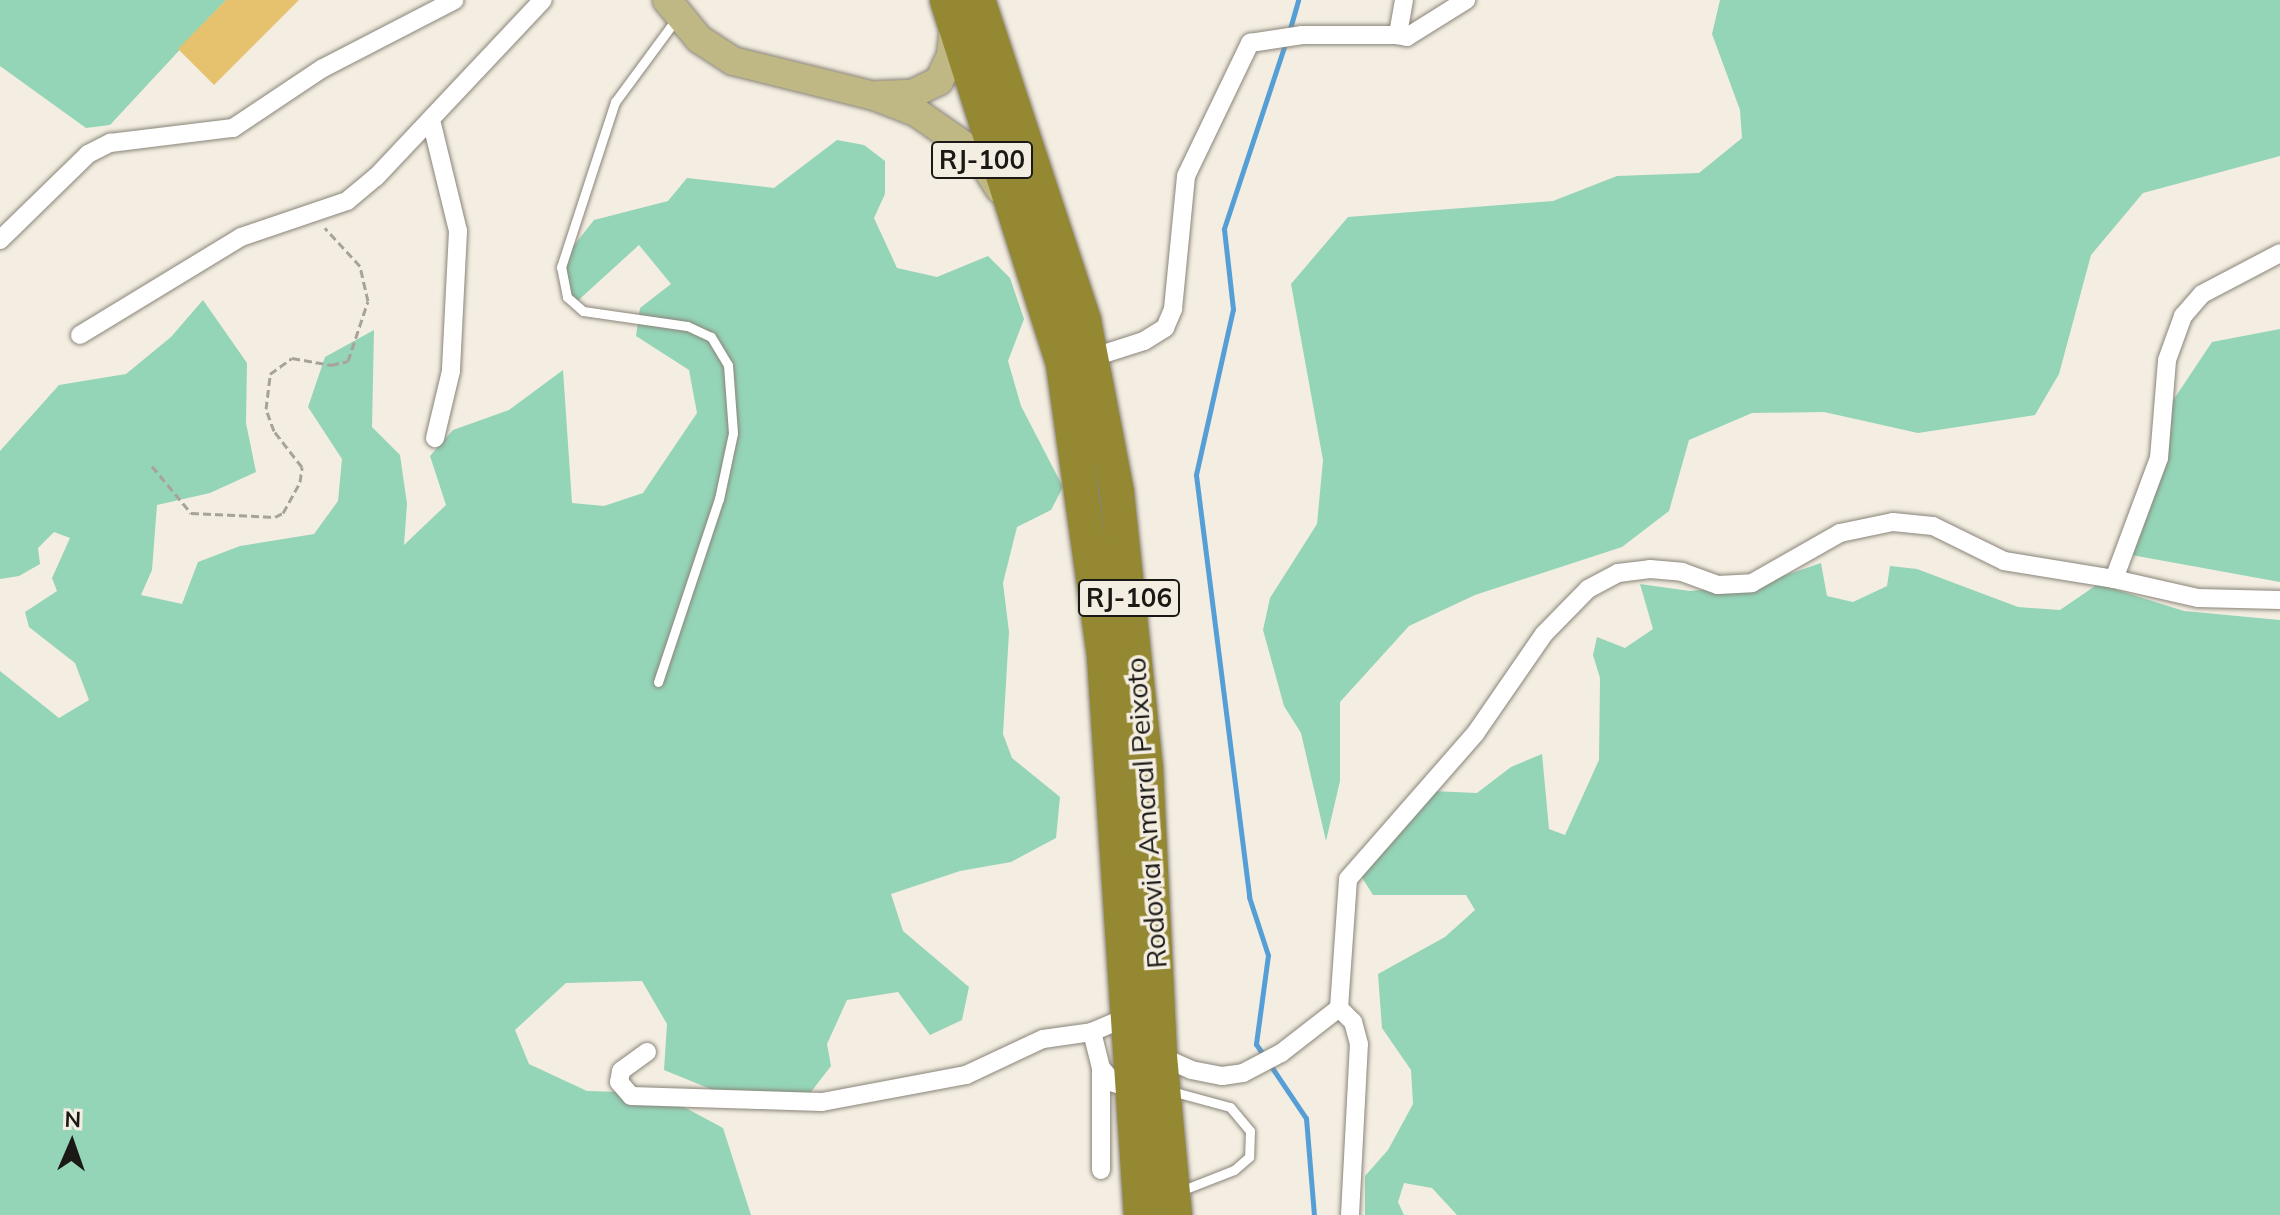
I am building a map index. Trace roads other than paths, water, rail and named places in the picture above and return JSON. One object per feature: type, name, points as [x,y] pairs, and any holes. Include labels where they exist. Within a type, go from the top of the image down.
[{"type":"highway","name":"Rodovia Amaral Peixoto","points":[[960,6],[1063,364],[1092,559],[1118,827],[1127,1017],[1152,1078],[1174,1204]]},
{"type":"highway","name":"Rodovia Amaral Peixoto","points":[[960,6],[1094,357],[1117,493],[1148,796],[1152,1078],[1141,1215]]},
{"type":"main road","name":"RJ-100","points":[[674,5],[699,39],[733,61],[874,96],[916,112],[979,156],[996,181],[1036,275]]},
{"type":"main road","name":"RJ-100","points":[[874,96],[912,94],[939,81],[951,55],[960,6]]},
{"type":"street","points":[[0,240],[88,154],[110,143],[233,128],[323,68],[455,0]]},
{"type":"street","points":[[80,335],[241,237],[347,201],[431,120],[543,0]]},
{"type":"street","points":[[1398,35],[1404,0]]},
{"type":"street","points":[[1094,357],[1144,341],[1165,328],[1173,309],[1186,176],[1246,47],[1302,35],[1420,34],[1466,0]]},
{"type":"street","points":[[431,120],[458,231],[451,371],[435,438]]},
{"type":"street","points":[[2114,579],[2159,458],[2167,360],[2183,316],[2202,294],[2280,253]]},
{"type":"street","points":[[1101,1068],[1114,1083],[1152,1078],[1222,1076],[1254,1069],[1281,1053],[1339,1008],[1348,879],[1355,866],[1475,734],[1544,634],[1588,589],[1618,573],[1650,569],[1682,572],[1718,585],[1752,583],[1840,533],[1893,522],[1933,526],[2004,561],[2114,579],[2198,598],[2280,600]]},
{"type":"street","points":[[1339,1008],[1353,1022],[1359,1044],[1350,1215]]},
{"type":"street","points":[[647,1052],[621,1071],[619,1082],[631,1096],[822,1102],[966,1075],[1043,1039],[1092,1032],[1127,1017]]},
{"type":"street","points":[[1092,1032],[1101,1068],[1101,1170]]},
{"type":"lane","points":[[658,682],[719,499],[733,433],[728,365],[711,337],[687,326],[583,311],[567,297],[561,267],[615,102],[674,5]]},
{"type":"lane","points":[[1152,1078],[1230,1107],[1250,1131],[1249,1157],[1234,1170],[1174,1204]]},
{"type":"waterway","points":[[1289,32],[1298,0]]},
{"type":"waterway","points":[[1286,41],[1224,229],[1233,309],[1196,475],[1249,897],[1268,955],[1256,1044],[1306,1118],[1314,1215]]}]
